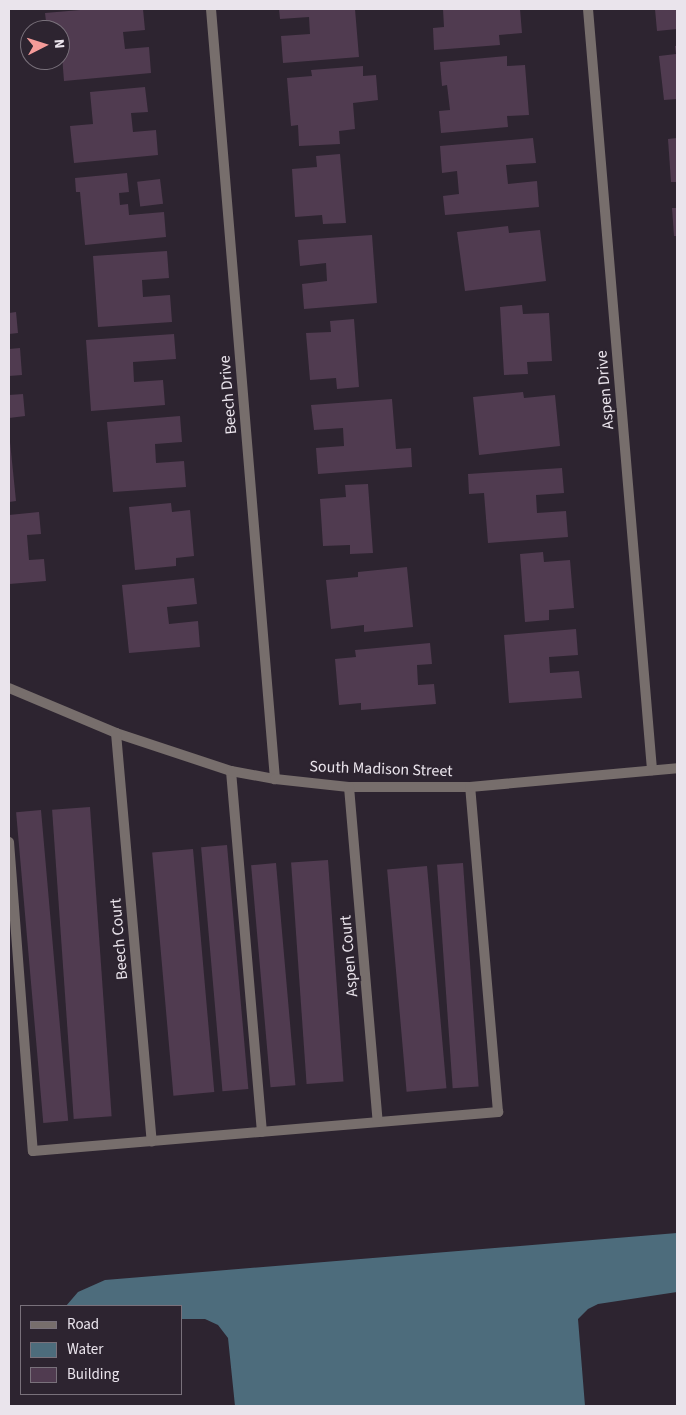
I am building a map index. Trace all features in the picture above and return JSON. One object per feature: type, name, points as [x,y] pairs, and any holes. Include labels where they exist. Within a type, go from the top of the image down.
[{"type":"street","name":"Beech Drive","points":[[211,9],[275,780]]},
{"type":"street","name":"Aspen Drive","points":[[588,9],[652,770]]},
{"type":"street","name":"South Madison Street","points":[[9,688],[116,733],[231,771],[275,780],[349,787],[470,787],[677,768]]},
{"type":"street","name":"Beech Court","points":[[116,733],[152,1141]]},
{"type":"street","points":[[231,771],[262,1132]]},
{"type":"street","name":"Aspen Court","points":[[349,787],[378,1122]]},
{"type":"street","points":[[9,842],[12,926],[33,1151],[498,1112],[470,787]]},
{"type":"water","points":[[677,1233],[677,1292],[598,1304],[588,1309],[578,1319],[585,1406],[235,1406],[228,1338],[218,1325],[205,1319],[182,1319],[182,1305],[67,1305],[78,1292],[105,1280]]},
{"type":"building","points":[[92,9],[143,9],[145,30],[123,32],[125,49],[149,47],[151,73],[64,81],[63,70],[70,70],[70,20],[46,20],[45,13]]},
{"type":"building","points":[[279,9],[355,9],[359,57],[283,63],[281,36],[310,34],[309,17],[280,19]]},
{"type":"building","points":[[443,9],[520,9],[522,33],[499,35],[500,45],[434,50],[433,28],[444,27]]},
{"type":"building","points":[[655,9],[677,9],[677,29],[657,31]]},
{"type":"building","points":[[675,46],[677,46],[677,99],[664,100],[659,56],[676,54]]},
{"type":"building","points":[[507,56],[507,66],[525,65],[529,115],[507,116],[508,127],[441,133],[439,111],[450,110],[447,85],[442,86],[440,62]]},
{"type":"building","points":[[363,66],[363,76],[376,75],[378,100],[353,103],[355,129],[339,131],[340,144],[299,146],[298,125],[291,126],[287,78],[312,76],[311,70]]},
{"type":"building","points":[[145,87],[148,112],[131,113],[133,132],[156,130],[158,155],[74,163],[70,126],[93,124],[90,92]]},
{"type":"building","points":[[533,138],[536,163],[506,165],[508,184],[537,181],[539,207],[445,215],[443,196],[459,194],[457,171],[442,173],[440,146]]},
{"type":"building","points":[[677,138],[677,182],[671,182],[668,139]]},
{"type":"building","points":[[340,154],[346,223],[323,224],[322,215],[295,217],[292,169],[317,167],[316,156]]},
{"type":"building","points":[[127,173],[129,192],[119,193],[120,205],[128,204],[129,215],[164,212],[166,237],[85,245],[80,192],[76,192],[75,178]]},
{"type":"building","points":[[160,179],[163,204],[140,207],[137,182]]},
{"type":"building","points":[[672,208],[677,208],[677,236],[674,236]]},
{"type":"building","points":[[508,226],[509,233],[540,230],[546,281],[465,291],[457,232]]},
{"type":"building","points":[[372,235],[377,303],[304,309],[302,284],[327,281],[326,263],[300,266],[298,240]]},
{"type":"building","points":[[167,251],[169,278],[142,280],[143,297],[170,295],[172,322],[98,327],[93,256]]},
{"type":"building","points":[[522,305],[523,314],[549,313],[552,361],[527,362],[528,374],[504,375],[500,307]]},
{"type":"building","points":[[16,312],[18,333],[9,334],[9,313]]},
{"type":"building","points":[[354,319],[359,387],[337,389],[336,378],[310,380],[306,333],[331,332],[330,321]]},
{"type":"building","points":[[174,334],[176,359],[133,362],[134,382],[163,380],[165,405],[91,411],[86,340]]},
{"type":"building","points":[[20,348],[22,375],[9,376],[9,349]]},
{"type":"building","points":[[523,392],[524,398],[555,395],[560,446],[479,455],[473,397]]},
{"type":"building","points":[[23,394],[25,416],[9,418],[9,395]]},
{"type":"building","points":[[392,399],[396,449],[411,448],[412,467],[318,474],[316,448],[344,446],[343,428],[314,430],[311,405]]},
{"type":"building","points":[[180,416],[182,442],[155,444],[156,463],[184,461],[186,487],[113,492],[107,422]]},
{"type":"building","points":[[9,432],[16,501],[9,502]]},
{"type":"building","points":[[562,468],[564,493],[536,495],[537,513],[566,511],[568,537],[488,543],[484,493],[469,494],[468,474]]},
{"type":"building","points":[[368,484],[373,553],[350,554],[350,545],[323,546],[320,499],[346,497],[345,485]]},
{"type":"building","points":[[171,503],[172,512],[190,510],[194,556],[176,558],[176,566],[135,570],[129,507]]},
{"type":"building","points":[[39,512],[41,534],[27,535],[29,560],[44,559],[46,581],[9,584],[9,515]]},
{"type":"building","points":[[543,552],[544,562],[570,560],[574,608],[549,610],[549,620],[525,622],[520,554]]},
{"type":"building","points":[[407,567],[413,627],[364,632],[364,625],[331,629],[326,580],[358,577],[358,572]]},
{"type":"building","points":[[194,578],[197,604],[167,607],[169,624],[198,621],[200,647],[129,653],[122,585]]},
{"type":"building","points":[[576,629],[578,655],[549,657],[550,673],[579,671],[582,698],[509,703],[504,635]]},
{"type":"building","points":[[430,643],[432,664],[417,665],[418,685],[434,684],[436,704],[361,710],[361,703],[339,705],[335,659],[356,657],[355,650]]},
{"type":"building","points":[[90,807],[112,1116],[74,1119],[52,810]]},
{"type":"building","points":[[41,810],[68,1121],[43,1123],[16,812]]},
{"type":"building","points":[[227,845],[248,1089],[222,1091],[201,847]]},
{"type":"building","points":[[193,849],[214,1092],[173,1096],[152,853]]},
{"type":"building","points":[[328,860],[343,1081],[307,1084],[291,863]]},
{"type":"building","points":[[276,863],[295,1085],[271,1087],[251,865]]},
{"type":"building","points":[[463,863],[479,1086],[453,1088],[437,865]]},
{"type":"building","points":[[427,866],[446,1088],[407,1092],[387,869]]}]
